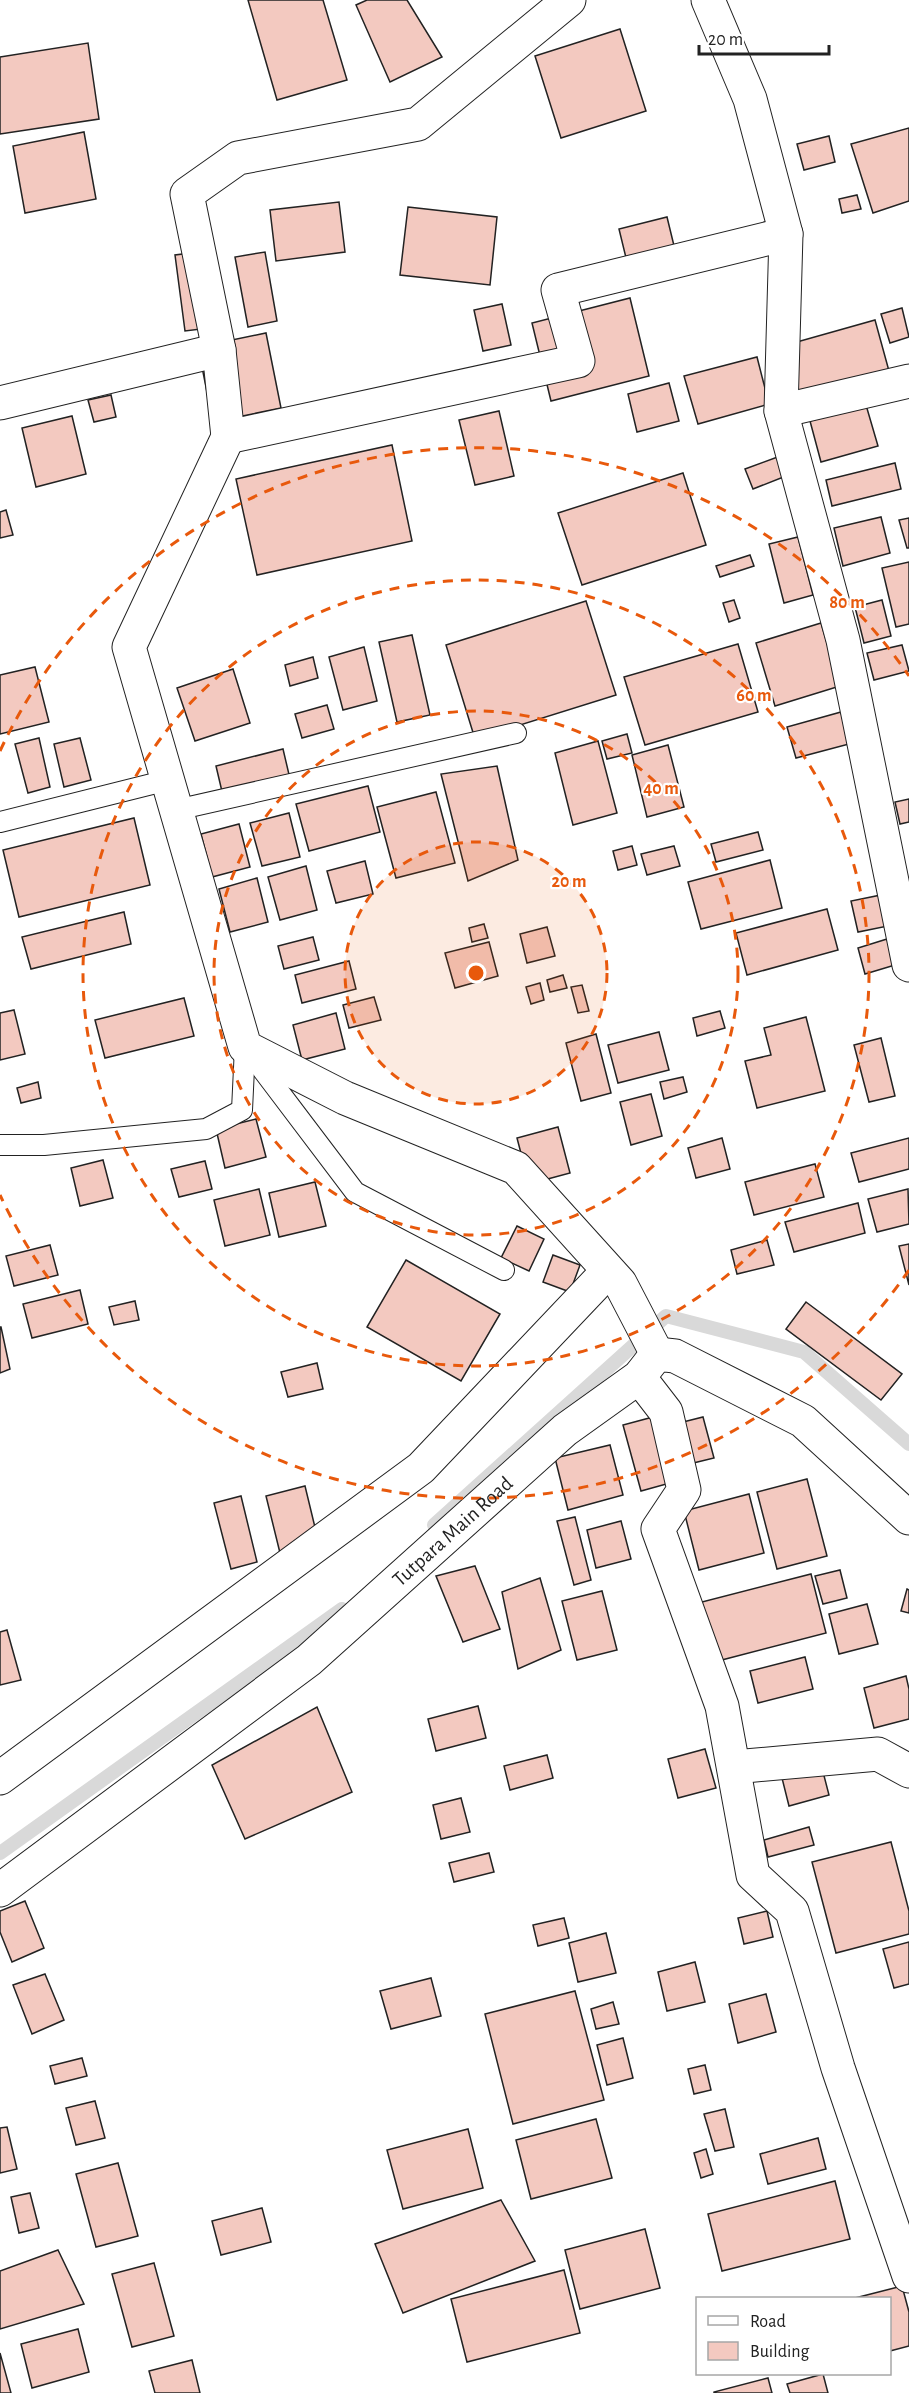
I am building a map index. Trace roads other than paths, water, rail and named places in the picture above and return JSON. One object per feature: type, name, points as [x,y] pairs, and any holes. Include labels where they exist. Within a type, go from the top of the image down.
[{"type":"street","points":[[568,0],[418,124],[238,158],[187,194],[219,350],[228,437],[129,647],[245,1047],[345,1098],[516,1168],[614,1277],[666,1412],[684,1490],[658,1529],[722,1706],[753,1875],[792,1911],[838,2068],[909,2276]]},
{"type":"street","points":[[708,0],[750,99],[786,234],[781,411],[843,640],[909,964]]},
{"type":"street","points":[[228,437],[578,361],[558,290],[786,234]]},
{"type":"street","points":[[0,403],[219,350]]},
{"type":"street","points":[[781,411],[909,381]]},
{"type":"street","points":[[0,1778],[421,1468],[614,1277]]},
{"type":"street","points":[[648,1366],[675,1356],[803,1422],[909,1518]]},
{"type":"street","name":"Tutpara Main Road","points":[[0,1890],[309,1660],[565,1430],[648,1366]]},
{"type":"street","points":[[734,1767],[878,1754],[909,1771]]},
{"type":"lane","points":[[0,822],[172,795],[516,733]]},
{"type":"lane","points":[[0,1144],[44,1145],[206,1129],[242,1110],[245,1047]]},
{"type":"lane","points":[[245,1047],[355,1192],[504,1270]]},
{"type":"waterway","points":[[434,1525],[666,1316],[804,1352],[909,1444]]},
{"type":"waterway","points":[[0,1853],[342,1609]]}]
